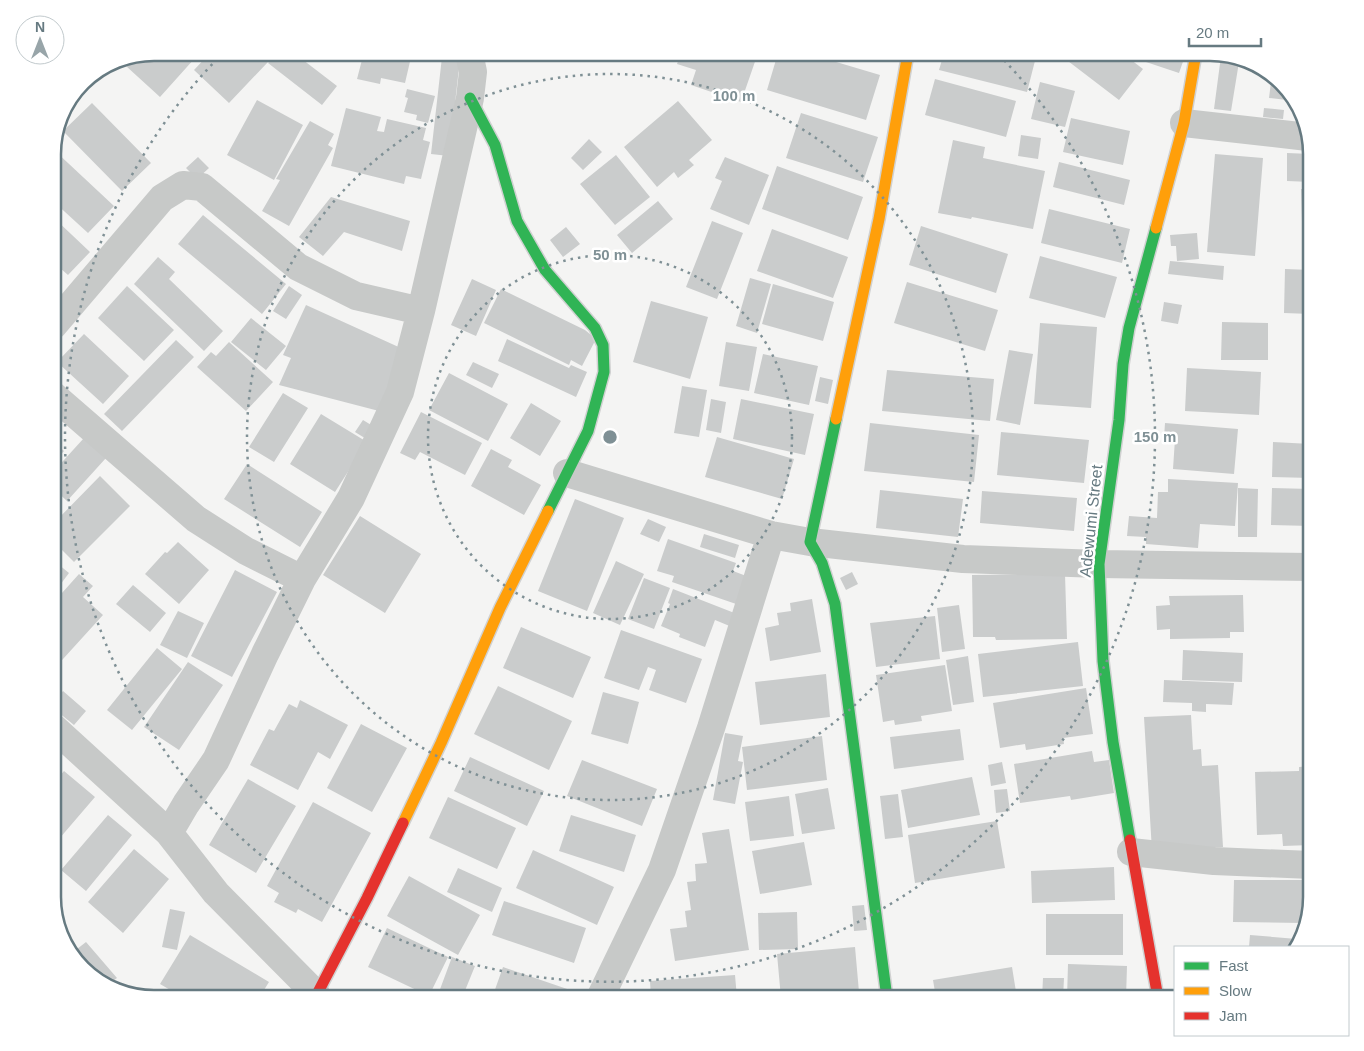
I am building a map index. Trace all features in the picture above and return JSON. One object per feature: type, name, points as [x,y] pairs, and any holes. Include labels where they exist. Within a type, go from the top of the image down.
[{"type":"street","points":[[169,833],[216,760],[302,579],[351,498],[400,392],[421,311],[470,98],[473,72],[471,61]]},
{"type":"street","points":[[885,990],[835,604],[822,563],[810,542],[879,219],[906,61]]},
{"type":"street","name":"Adewumi Street","points":[[1157,990],[1113,742],[1103,661],[1099,564],[1119,420],[1129,328],[1184,123],[1194,61]]},
{"type":"street","points":[[319,990],[367,898],[441,743],[500,608],[588,432],[604,372],[603,345],[595,328],[545,270],[517,221],[495,145],[470,98]]},
{"type":"street","points":[[1184,123],[1301,136]]},
{"type":"street","points":[[61,317],[162,198],[182,185],[202,187],[298,267],[356,296],[421,311]]},
{"type":"street","points":[[61,402],[196,519],[246,551],[302,579]]},
{"type":"street","points":[[567,473],[771,535],[810,542],[964,559],[1099,564],[1303,567]]},
{"type":"street","points":[[604,990],[662,870],[711,728],[771,535]]},
{"type":"street","points":[[61,734],[169,833],[216,893],[310,990]]},
{"type":"street","points":[[1132,852],[1214,861],[1303,865]]},
{"type":"building","points":[[148,61],[192,61],[160,97],[126,66]]},
{"type":"building","points":[[202,61],[268,62],[229,103],[194,70]]},
{"type":"building","points":[[270,61],[304,61],[337,86],[322,105],[268,63]]},
{"type":"building","points":[[362,61],[410,61],[405,83],[381,78],[380,84],[357,79]]},
{"type":"building","points":[[442,61],[460,61],[449,156],[431,154]]},
{"type":"building","points":[[678,61],[755,61],[741,102],[691,85],[696,70],[677,64]]},
{"type":"building","points":[[776,61],[833,61],[880,75],[866,120],[767,90]]},
{"type":"building","points":[[942,61],[1035,61],[1027,92],[939,70]]},
{"type":"building","points":[[1068,61],[1132,61],[1143,69],[1119,100]]},
{"type":"building","points":[[1146,61],[1183,61],[1179,73]]},
{"type":"building","points":[[1220,62],[1238,66],[1231,111],[1214,109]]},
{"type":"building","points":[[935,79],[1016,101],[1006,137],[925,115]]},
{"type":"building","points":[[1040,82],[1075,91],[1065,127],[1031,119]]},
{"type":"building","points":[[1271,84],[1285,100],[1269,98]]},
{"type":"building","points":[[407,89],[435,96],[428,123],[416,120],[417,115],[404,112],[408,98],[405,97]]},
{"type":"building","points":[[257,100],[303,125],[274,180],[227,155]]},
{"type":"building","points":[[678,101],[712,140],[689,160],[694,165],[678,178],[674,172],[657,187],[624,147]]},
{"type":"building","points":[[92,103],[151,163],[122,191],[64,130]]},
{"type":"building","points":[[346,108],[381,117],[377,131],[384,132],[387,119],[426,128],[423,140],[430,142],[421,179],[406,176],[404,184],[331,166]]},
{"type":"building","points":[[1264,108],[1284,110],[1283,119],[1263,117]]},
{"type":"building","points":[[801,113],[878,137],[863,182],[786,158]]},
{"type":"building","points":[[1071,118],[1130,131],[1123,165],[1063,152]]},
{"type":"building","points":[[310,121],[334,134],[328,145],[333,148],[289,226],[262,211],[280,180],[276,179]]},
{"type":"building","points":[[1021,135],[1041,138],[1038,159],[1018,156]]},
{"type":"building","points":[[589,139],[602,152],[583,170],[571,158]]},
{"type":"building","points":[[953,140],[985,147],[983,158],[1045,171],[1033,229],[972,217],[971,219],[938,213]]},
{"type":"building","points":[[1287,153],[1303,154],[1303,182],[1287,181]]},
{"type":"building","points":[[1215,154],[1263,158],[1255,256],[1207,252]]},
{"type":"building","points":[[616,155],[650,197],[615,225],[580,184]]},
{"type":"building","points":[[61,156],[114,206],[88,233],[61,208]]},
{"type":"building","points":[[198,157],[209,168],[197,179],[186,168]]},
{"type":"building","points":[[725,157],[769,175],[749,225],[710,209],[722,181],[715,178]]},
{"type":"building","points":[[1059,162],[1130,180],[1124,205],[1053,187]]},
{"type":"building","points":[[777,166],[863,197],[848,240],[762,209]]},
{"type":"building","points":[[1301,189],[1303,189],[1303,221]]},
{"type":"building","points":[[331,197],[410,221],[402,251],[344,232],[323,256],[299,237]]},
{"type":"building","points":[[658,201],[673,219],[632,253],[617,235]]},
{"type":"building","points":[[1049,209],[1130,229],[1122,263],[1041,243]]},
{"type":"building","points":[[203,215],[286,284],[262,314],[178,244]]},
{"type":"building","points":[[712,221],[743,233],[717,299],[686,287]]},
{"type":"building","points":[[61,225],[90,252],[68,275],[61,269]]},
{"type":"building","points":[[921,226],[1008,254],[996,293],[909,265]]},
{"type":"building","points":[[566,227],[580,244],[563,257],[550,240]]},
{"type":"building","points":[[772,229],[848,257],[833,298],[757,271]]},
{"type":"building","points":[[1197,233],[1199,259],[1177,261],[1176,246],[1171,246],[1170,235]]},
{"type":"building","points":[[1040,256],[1117,277],[1105,318],[1029,298]]},
{"type":"building","points":[[158,257],[175,272],[169,279],[223,331],[204,351],[134,284]]},
{"type":"building","points":[[1170,261],[1224,266],[1223,280],[1168,274]]},
{"type":"building","points":[[1285,269],[1303,270],[1303,314],[1284,313]]},
{"type":"building","points":[[750,278],[771,284],[757,333],[736,326]]},
{"type":"building","points":[[472,279],[496,290],[476,336],[451,325]]},
{"type":"building","points":[[907,282],[998,310],[985,351],[894,323]]},
{"type":"building","points":[[773,284],[834,302],[823,341],[762,324]]},
{"type":"building","points":[[127,286],[174,330],[144,361],[98,318]]},
{"type":"building","points":[[289,286],[302,295],[286,319],[273,311]]},
{"type":"building","points":[[501,289],[585,330],[596,339],[582,366],[571,360],[569,365],[484,323]]},
{"type":"building","points":[[651,301],[708,317],[690,379],[633,362]]},
{"type":"building","points":[[1164,302],[1182,305],[1178,324],[1161,321]]},
{"type":"building","points":[[306,305],[403,349],[379,411],[279,385],[291,358],[283,355]]},
{"type":"building","points":[[251,318],[286,346],[266,370],[231,342]]},
{"type":"building","points":[[1222,322],[1268,323],[1268,360],[1221,360]]},
{"type":"building","points":[[1040,323],[1097,327],[1091,408],[1034,404]]},
{"type":"building","points":[[84,334],[129,376],[103,404],[61,366],[61,358]]},
{"type":"building","points":[[507,339],[569,368],[571,365],[587,372],[576,397],[498,361]]},
{"type":"building","points":[[176,340],[194,357],[122,431],[104,414]]},
{"type":"building","points":[[229,342],[273,382],[246,411],[197,367],[211,352],[216,356]]},
{"type":"building","points":[[726,342],[757,347],[749,391],[719,386]]},
{"type":"building","points":[[1009,350],[1033,354],[1020,425],[996,420]]},
{"type":"building","points":[[763,354],[818,366],[809,405],[754,393]]},
{"type":"building","points":[[473,362],[499,374],[492,388],[466,375]]},
{"type":"building","points":[[1187,368],[1261,372],[1259,415],[1185,411]]},
{"type":"building","points":[[887,370],[994,379],[990,421],[882,411]]},
{"type":"building","points":[[449,373],[508,404],[488,441],[429,410]]},
{"type":"building","points":[[820,377],[833,380],[828,404],[815,401]]},
{"type":"building","points":[[682,386],[707,390],[699,437],[674,433]]},
{"type":"building","points":[[283,393],[308,408],[274,462],[249,447]]},
{"type":"building","points":[[711,399],[726,402],[721,433],[706,430]]},
{"type":"building","points":[[741,399],[814,414],[805,455],[733,439]]},
{"type":"building","points":[[531,403],[561,421],[540,456],[510,438]]},
{"type":"building","points":[[421,412],[482,443],[465,475],[420,452],[415,460],[400,453]]},
{"type":"building","points":[[321,414],[367,442],[335,492],[290,464]]},
{"type":"building","points":[[363,420],[376,428],[368,440],[355,432]]},
{"type":"building","points":[[870,423],[979,435],[974,482],[864,471]]},
{"type":"building","points":[[1165,423],[1238,429],[1234,474],[1173,469],[1175,439],[1164,438]]},
{"type":"building","points":[[1001,432],[1089,440],[1084,483],[997,475]]},
{"type":"building","points":[[717,437],[794,459],[782,499],[705,477]]},
{"type":"building","points":[[84,438],[106,458],[67,501],[61,495],[61,463]]},
{"type":"building","points":[[1273,442],[1303,444],[1303,478],[1272,477]]},
{"type":"building","points":[[491,449],[512,460],[508,467],[541,485],[524,515],[471,486]]},
{"type":"building","points":[[247,464],[322,512],[300,547],[224,499]]},
{"type":"building","points":[[100,476],[130,506],[74,562],[61,549],[61,516]]},
{"type":"building","points":[[1168,479],[1238,483],[1235,526],[1200,524],[1198,548],[1146,544],[1146,537],[1127,536],[1129,516],[1157,518],[1158,492],[1168,492]]},
{"type":"building","points":[[1238,488],[1258,489],[1257,537],[1238,537]]},
{"type":"building","points":[[1272,488],[1303,489],[1303,526],[1271,525]]},
{"type":"building","points":[[880,490],[963,499],[958,537],[876,528]]},
{"type":"building","points":[[982,491],[1077,498],[1074,531],[980,523]]},
{"type":"building","points":[[575,499],[624,518],[587,611],[538,591]]},
{"type":"building","points":[[360,516],[421,554],[385,613],[323,575]]},
{"type":"building","points":[[648,519],[666,527],[659,542],[640,534]]},
{"type":"building","points":[[704,534],[739,545],[735,558],[700,547]]},
{"type":"building","points":[[668,539],[736,563],[733,571],[749,577],[739,605],[672,582],[674,576],[657,571]]},
{"type":"building","points":[[178,542],[209,570],[179,604],[145,574],[165,552],[167,553]]},
{"type":"building","points":[[616,561],[644,574],[620,625],[593,613]]},
{"type":"building","points":[[61,566],[69,573],[61,584]]},
{"type":"building","points":[[235,570],[277,592],[232,677],[191,656]]},
{"type":"building","points":[[852,572],[858,584],[846,590],[840,578]]},
{"type":"building","points":[[79,574],[93,586],[83,597],[103,615],[61,661],[61,594]]},
{"type":"building","points":[[1065,574],[1067,639],[996,640],[995,637],[973,637],[972,575]]},
{"type":"building","points":[[644,578],[670,588],[654,629],[628,619]]},
{"type":"building","points":[[133,585],[166,613],[150,632],[116,604]]},
{"type":"building","points":[[673,589],[737,614],[732,627],[715,620],[705,647],[679,637],[680,634],[661,626],[670,604],[668,603]]},
{"type":"building","points":[[1243,595],[1244,632],[1230,632],[1230,638],[1170,639],[1170,629],[1157,630],[1156,606],[1170,605],[1169,596]]},
{"type":"building","points":[[812,599],[821,652],[770,661],[765,628],[779,625],[777,613],[791,611],[790,603]]},
{"type":"building","points":[[959,605],[965,649],[942,652],[937,608]]},
{"type":"building","points":[[178,611],[204,623],[187,658],[160,645]]},
{"type":"building","points":[[935,616],[940,659],[876,667],[870,623]]},
{"type":"building","points":[[521,627],[591,657],[573,698],[503,668]]},
{"type":"building","points":[[621,630],[702,659],[686,703],[649,690],[656,670],[648,667],[639,690],[604,678]]},
{"type":"building","points":[[1078,642],[1083,686],[983,697],[978,654]]},
{"type":"building","points":[[157,648],[182,669],[132,730],[107,710]]},
{"type":"building","points":[[1183,650],[1243,653],[1242,682],[1182,680]]},
{"type":"building","points":[[968,656],[974,702],[953,705],[946,660]]},
{"type":"building","points":[[188,662],[223,685],[179,750],[144,727]]},
{"type":"building","points":[[945,665],[952,711],[921,716],[922,721],[895,725],[894,720],[883,722],[876,675]]},
{"type":"building","points":[[826,674],[830,717],[760,725],[755,682]]},
{"type":"building","points":[[1164,680],[1234,683],[1232,705],[1206,704],[1206,712],[1192,711],[1192,703],[1163,702]]},
{"type":"building","points":[[498,686],[572,721],[549,770],[474,734]]},
{"type":"building","points":[[1086,688],[1093,734],[1063,738],[1064,744],[1026,750],[1025,744],[1000,748],[993,703]]},
{"type":"building","points":[[63,691],[86,711],[74,725],[61,714],[61,694]]},
{"type":"building","points":[[603,692],[639,702],[628,744],[591,734]]},
{"type":"building","points":[[300,700],[348,725],[330,759],[318,752],[298,790],[250,765],[269,729],[274,731],[289,704],[297,708]]},
{"type":"building","points":[[1191,715],[1193,750],[1201,749],[1202,766],[1218,765],[1223,847],[1152,851],[1144,717]]},
{"type":"building","points":[[361,724],[407,748],[372,812],[327,788]]},
{"type":"building","points":[[960,729],[964,760],[894,769],[890,737]]},
{"type":"building","points":[[725,733],[743,736],[738,761],[743,762],[735,804],[713,800]]},
{"type":"building","points":[[822,736],[827,780],[747,790],[742,747]]},
{"type":"building","points":[[1092,751],[1094,762],[1109,760],[1114,793],[1071,800],[1070,796],[1020,803],[1014,764]]},
{"type":"building","points":[[470,757],[544,791],[527,826],[454,791]]},
{"type":"building","points":[[582,760],[657,789],[642,826],[567,796]]},
{"type":"building","points":[[1002,762],[1006,783],[991,786],[988,765]]},
{"type":"building","points":[[1299,767],[1303,767],[1303,845],[1283,846],[1282,834],[1257,835],[1255,772],[1299,771]]},
{"type":"building","points":[[64,771],[95,797],[61,837],[61,775]]},
{"type":"building","points":[[972,777],[980,815],[908,828],[901,790]]},
{"type":"building","points":[[248,779],[296,806],[256,873],[209,845]]},
{"type":"building","points":[[828,788],[835,829],[802,834],[795,794]]},
{"type":"building","points":[[1007,789],[1010,811],[996,813],[994,790]]},
{"type":"building","points":[[898,794],[903,837],[885,839],[880,796]]},
{"type":"building","points":[[789,796],[794,836],[750,841],[745,802]]},
{"type":"building","points":[[448,797],[516,828],[497,869],[429,838]]},
{"type":"building","points":[[313,802],[371,833],[322,922],[298,909],[296,913],[274,902],[279,893],[267,886]]},
{"type":"building","points":[[108,815],[132,835],[86,891],[61,870]]},
{"type":"building","points":[[571,815],[636,835],[624,872],[559,851]]},
{"type":"building","points":[[997,821],[1005,868],[915,883],[908,835]]},
{"type":"building","points":[[729,829],[749,950],[675,961],[670,929],[687,927],[685,911],[691,910],[687,882],[696,881],[695,864],[707,863],[702,833]]},
{"type":"building","points":[[804,842],[812,885],[760,894],[752,851]]},
{"type":"building","points":[[134,849],[169,879],[123,933],[88,902]]},
{"type":"building","points":[[533,850],[614,887],[597,925],[516,888]]},
{"type":"building","points":[[1114,867],[1115,900],[1032,903],[1031,871]]},
{"type":"building","points":[[458,868],[502,888],[492,912],[447,892]]},
{"type":"building","points":[[409,876],[480,915],[458,955],[387,916]]},
{"type":"building","points":[[1234,880],[1303,880],[1303,903],[1299,923],[1233,922]]},
{"type":"building","points":[[504,901],[586,928],[574,963],[492,935]]},
{"type":"building","points":[[864,905],[867,930],[854,931],[852,906]]},
{"type":"building","points":[[170,909],[185,912],[177,950],[162,947]]},
{"type":"building","points":[[797,912],[798,949],[759,950],[758,913]]},
{"type":"building","points":[[1046,914],[1123,914],[1123,955],[1046,955]]},
{"type":"building","points":[[387,928],[448,957],[432,990],[416,990],[368,967]]},
{"type":"building","points":[[190,935],[269,982],[264,990],[170,990],[160,984]]},
{"type":"building","points":[[1250,935],[1292,939],[1288,946],[1249,946]]},
{"type":"building","points":[[86,942],[117,978],[114,980],[98,971],[88,963],[77,949]]},
{"type":"building","points":[[855,947],[859,990],[780,990],[777,954]]},
{"type":"building","points":[[452,957],[475,966],[465,990],[440,990]]},
{"type":"building","points":[[1068,964],[1127,966],[1126,990],[1067,990]]},
{"type":"building","points":[[503,967],[570,990],[495,990]]},
{"type":"building","points":[[1012,967],[1016,990],[935,990],[933,980]]},
{"type":"building","points":[[735,975],[736,990],[651,990],[650,981]]},
{"type":"building","points":[[1043,978],[1064,978],[1063,990],[1042,990]]},
{"type":"traffic: fast","points":[[470,98],[495,145],[517,221],[545,270],[595,328],[603,345],[604,372],[588,431],[548,511]]},
{"type":"traffic: fast","points":[[1130,840],[1113,742],[1103,661],[1099,564],[1119,420],[1123,364],[1129,328],[1156,228]]},
{"type":"traffic: fast","points":[[836,419],[810,542],[822,563],[835,604],[886,990]]},
{"type":"traffic: slow","points":[[836,419],[879,219],[907,61]]},
{"type":"traffic: slow","points":[[1156,228],[1184,123],[1195,61]]},
{"type":"traffic: slow","points":[[403,823],[441,743],[500,608],[548,511]]},
{"type":"traffic: jam","points":[[319,990],[403,823]]},
{"type":"traffic: jam","points":[[1130,840],[1157,990]]}]
